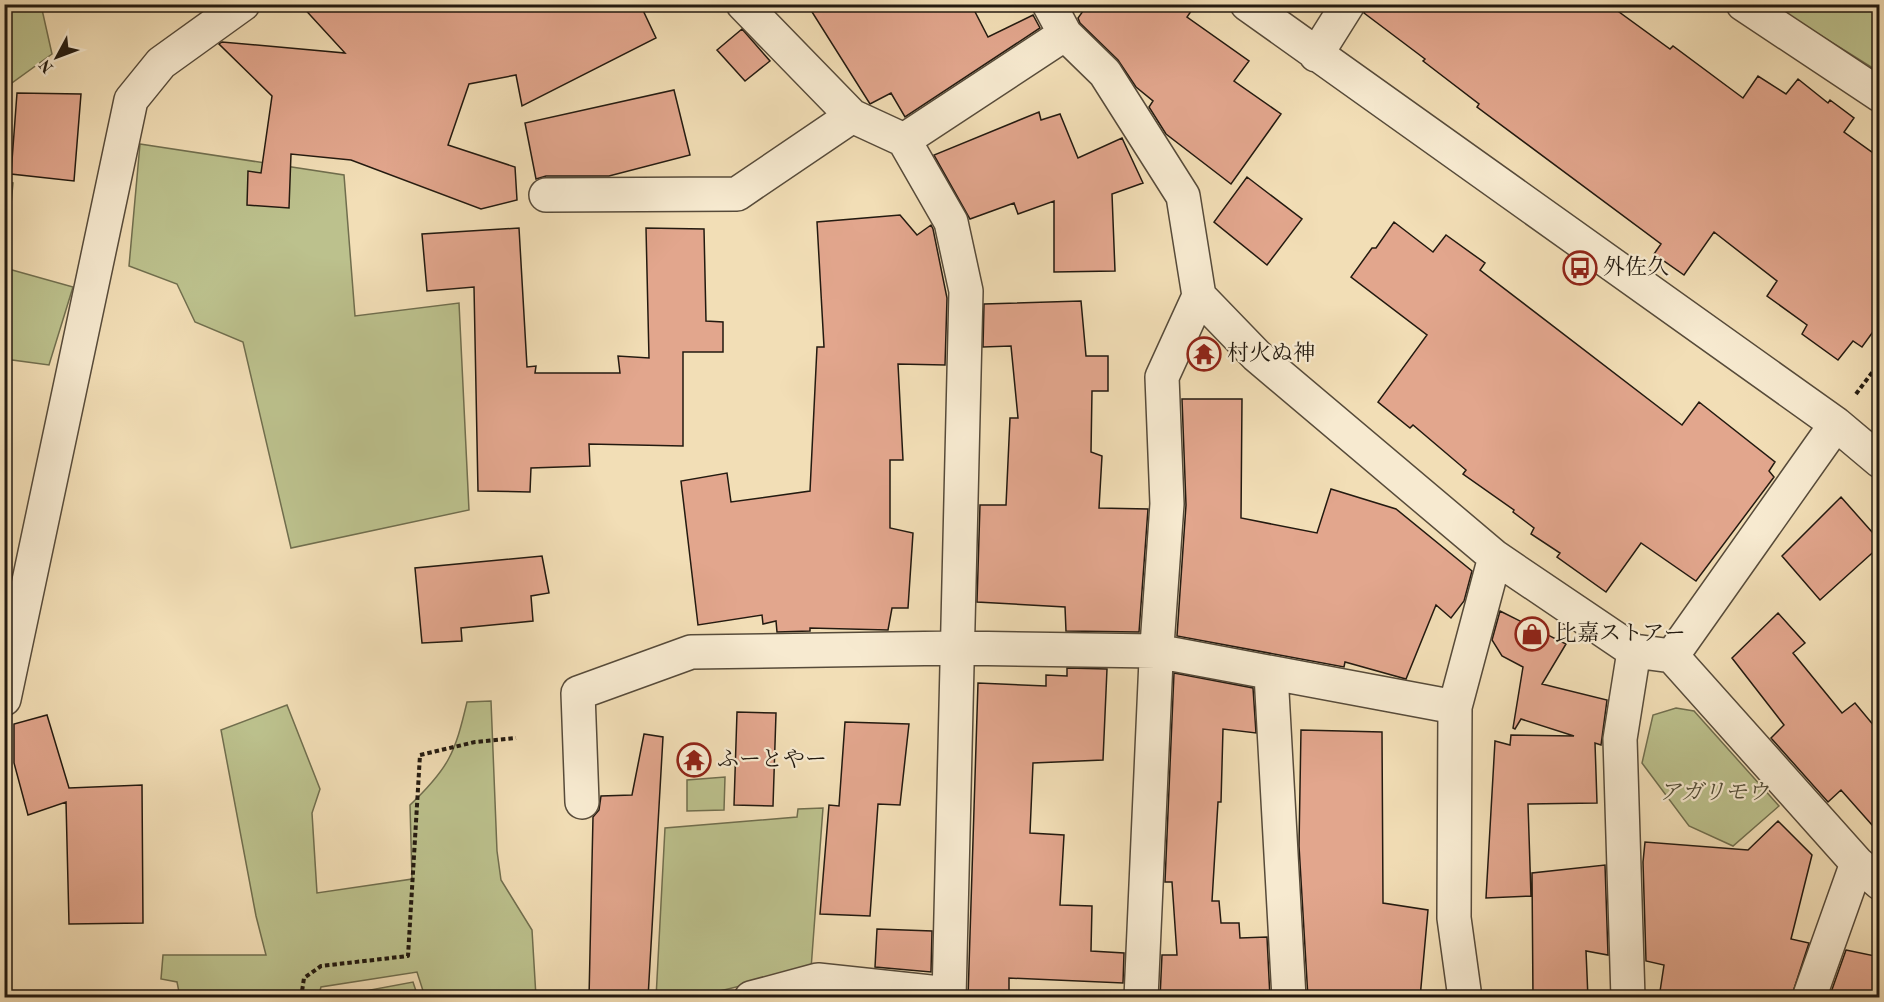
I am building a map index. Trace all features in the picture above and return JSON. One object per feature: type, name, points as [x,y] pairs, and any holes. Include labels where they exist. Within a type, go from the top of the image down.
[{"type":"street","points":[[4,699],[131,100],[161,63],[243,4]]},
{"type":"street","points":[[744,4],[852,116],[904,140],[951,222],[966,291],[949,996],[818,980],[751,998]]},
{"type":"street","points":[[1049,4],[1065,34],[1105,73],[1183,195],[1199,296],[1162,377],[1167,504],[1156,651],[1141,998]]},
{"type":"street","points":[[1247,4],[1836,424],[1880,461]]},
{"type":"street","points":[[1316,55],[1348,4]]},
{"type":"street","points":[[1743,4],[1880,95]]},
{"type":"street","points":[[904,140],[1065,34]]},
{"type":"street","points":[[546,195],[737,194],[852,116]]},
{"type":"street","points":[[1199,296],[1257,356],[1496,557],[1634,651],[1672,656],[1868,873],[1809,998]]},
{"type":"street","points":[[1672,656],[1836,424]]},
{"type":"street","points":[[1465,998],[1454,918],[1455,707],[1496,557]]},
{"type":"street","points":[[582,802],[578,693],[691,652],[957,648],[1156,651],[1455,707]]},
{"type":"street","points":[[1628,998],[1620,739],[1634,651]]},
{"type":"street","points":[[1271,674],[1289,998]]},
{"type":"path","points":[[301,998],[304,978],[321,966],[408,956],[420,755],[475,742],[516,738]]},
{"type":"green space","points":[[5,4],[41,5],[52,54],[12,83],[5,127]]},
{"type":"green space","points":[[1772,5],[1879,5],[1879,72]]},
{"type":"green space","points":[[140,144],[344,175],[355,316],[459,303],[469,510],[291,548],[243,342],[195,322],[177,284],[129,266]]},
{"type":"green space","points":[[4,182],[13,183],[5,268]]},
{"type":"green space","points":[[5,268],[73,287],[49,365],[5,359]]},
{"type":"green space","points":[[491,701],[497,851],[501,880],[532,930],[536,997],[425,997],[417,972],[321,987],[318,998],[180,997],[177,982],[161,979],[163,955],[266,955],[256,916],[221,730],[287,705],[320,789],[312,813],[317,893],[412,879],[410,805],[434,780],[449,759],[459,734],[467,702]]},
{"type":"green space","name":"アガリモウ","points":[[1676,708],[1694,711],[1779,806],[1733,846],[1689,826],[1642,763],[1653,715]]},
{"type":"green space","points":[[725,777],[724,810],[687,811],[687,780]]},
{"type":"green space","points":[[823,808],[811,969],[695,997],[656,998],[665,828],[797,817],[798,809]]},
{"type":"green space","points":[[413,982],[418,997],[333,997]]},
{"type":"building","points":[[300,4],[640,4],[656,38],[522,106],[516,75],[469,84],[448,145],[515,167],[517,200],[481,209],[351,160],[291,154],[289,208],[247,205],[248,171],[261,173],[272,96],[219,44],[222,42],[345,53]]},
{"type":"building","points":[[807,4],[971,4],[988,37],[1033,15],[1040,28],[905,117],[891,93],[870,104]]},
{"type":"building","points":[[1088,4],[1196,4],[1187,17],[1249,61],[1234,81],[1281,114],[1231,184],[1166,134],[1149,107],[1153,101],[1136,87],[1118,60],[1080,23],[1078,18]]},
{"type":"building","points":[[1367,4],[1608,4],[1670,49],[1673,46],[1743,98],[1758,76],[1786,94],[1798,79],[1828,103],[1830,100],[1854,118],[1844,132],[1880,158],[1880,322],[1862,347],[1853,341],[1838,360],[1802,334],[1807,325],[1767,296],[1777,281],[1714,232],[1684,275],[1654,254],[1661,244],[1477,107],[1479,104],[1423,61],[1425,59],[1364,13]]},
{"type":"building","points":[[742,29],[770,61],[745,81],[717,50]]},
{"type":"building","points":[[674,90],[690,155],[609,176],[546,176],[536,179],[525,123]]},
{"type":"building","points":[[17,93],[81,94],[74,181],[11,174]]},
{"type":"building","points":[[1039,112],[1041,120],[1060,114],[1078,158],[1122,138],[1143,183],[1112,194],[1115,271],[1054,272],[1054,201],[1018,214],[1014,203],[970,219],[934,155]]},
{"type":"building","points":[[1247,177],[1302,219],[1267,265],[1214,222]]},
{"type":"building","points":[[900,215],[917,235],[931,225],[947,298],[945,365],[898,364],[903,460],[890,460],[890,528],[913,533],[908,608],[892,608],[888,630],[810,628],[810,631],[777,632],[776,621],[763,624],[762,615],[698,625],[681,481],[727,473],[731,502],[810,491],[817,347],[824,347],[817,222]]},
{"type":"building","points":[[1394,222],[1433,252],[1446,235],[1485,263],[1480,270],[1682,425],[1699,402],[1775,462],[1769,471],[1774,477],[1696,581],[1641,543],[1606,592],[1557,557],[1560,553],[1531,534],[1534,528],[1513,512],[1514,510],[1463,474],[1466,470],[1413,425],[1410,428],[1378,402],[1427,335],[1351,277],[1372,248],[1376,248]]},
{"type":"building","points":[[519,228],[527,367],[536,366],[535,373],[620,373],[618,356],[649,358],[646,228],[704,229],[706,321],[723,322],[723,352],[683,352],[683,446],[589,444],[590,466],[531,468],[530,492],[478,491],[474,287],[427,291],[422,234]]},
{"type":"building","points":[[1081,301],[1086,356],[1108,356],[1108,391],[1092,391],[1091,452],[1102,456],[1099,508],[1148,509],[1139,632],[1066,631],[1065,607],[977,602],[980,505],[1006,505],[1010,418],[1018,418],[1011,346],[983,347],[984,304]]},
{"type":"building","points":[[1182,399],[1242,399],[1241,518],[1317,533],[1331,489],[1396,509],[1472,571],[1464,601],[1451,618],[1436,605],[1406,679],[1345,662],[1344,667],[1177,636],[1186,505]]},
{"type":"building","points":[[1841,497],[1880,541],[1880,546],[1820,600],[1782,556]]},
{"type":"building","points":[[542,556],[549,593],[531,596],[533,621],[461,628],[462,641],[422,643],[415,568]]},
{"type":"building","points":[[1500,611],[1566,644],[1542,684],[1607,700],[1601,745],[1595,743],[1597,803],[1528,804],[1531,896],[1486,898],[1495,741],[1510,745],[1511,735],[1574,736],[1521,719],[1515,729],[1513,728],[1523,667],[1502,656],[1492,640]]},
{"type":"building","points":[[1778,613],[1805,643],[1793,653],[1842,713],[1855,703],[1880,733],[1880,834],[1841,790],[1828,802],[1771,738],[1784,725],[1732,658]]},
{"type":"building","points":[[1067,668],[1107,669],[1103,760],[1033,763],[1030,833],[1064,835],[1060,905],[1092,906],[1091,951],[1124,953],[1123,983],[1009,978],[1009,998],[968,998],[978,683],[1046,686],[1046,675],[1067,676]]},
{"type":"building","points":[[1174,673],[1253,688],[1256,733],[1223,729],[1221,802],[1218,802],[1212,901],[1219,901],[1221,923],[1239,923],[1240,938],[1267,937],[1270,998],[1160,998],[1162,955],[1177,955],[1172,882],[1165,882]]},
{"type":"building","points":[[737,712],[776,713],[773,806],[734,805]]},
{"type":"building","points":[[47,715],[69,788],[142,785],[143,923],[69,924],[66,802],[28,815],[14,763],[14,724]]},
{"type":"building","points":[[845,722],[909,724],[900,805],[878,804],[870,916],[820,914],[829,805],[839,806]]},
{"type":"building","points":[[1301,730],[1382,732],[1383,903],[1428,910],[1420,998],[1308,998],[1299,846]]},
{"type":"building","points":[[644,734],[663,737],[648,998],[589,998],[593,817],[599,810],[601,796],[632,795]]},
{"type":"building","points":[[1778,821],[1812,855],[1791,939],[1809,943],[1791,998],[1659,998],[1664,965],[1646,961],[1643,862],[1645,842],[1748,850]]},
{"type":"building","points":[[1605,865],[1608,955],[1586,951],[1588,998],[1533,998],[1532,873]]},
{"type":"building","points":[[877,929],[932,931],[931,972],[875,967]]},
{"type":"building","points":[[1846,950],[1880,957],[1880,998],[1829,998]]},
{"type":"place","name":"外佐久","points":[[1580,268]]},
{"type":"place","name":"村火ぬ神","points":[[1204,354]]},
{"type":"place","name":"比嘉ストアー","points":[[1532,634]]},
{"type":"place","name":"ふーとやー","points":[[694,760]]}]
